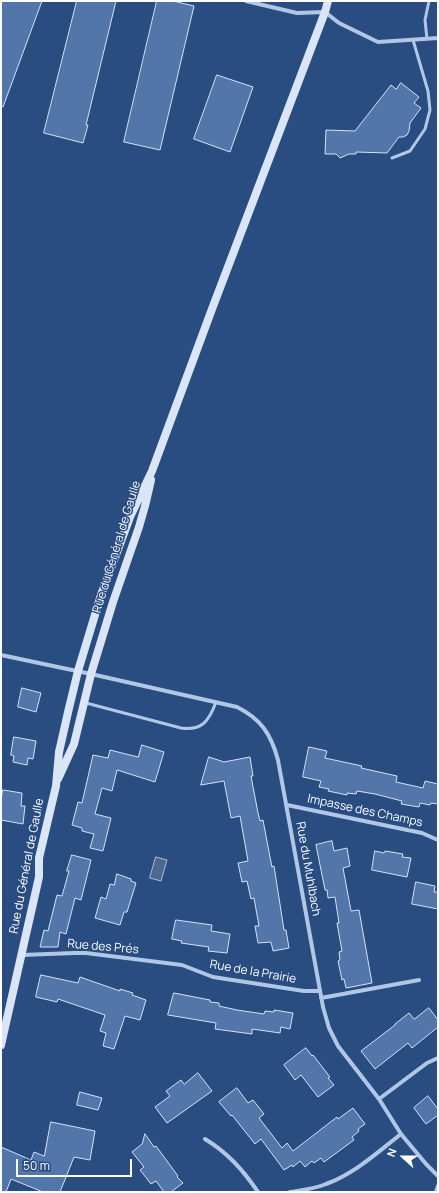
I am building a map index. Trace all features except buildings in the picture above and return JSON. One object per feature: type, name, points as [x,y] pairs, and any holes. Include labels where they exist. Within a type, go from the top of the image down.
[{"type":"street","points":[[246,1],[297,13],[325,12],[339,23],[378,42],[438,38]]},
{"type":"street","points":[[152,470],[328,1]]},
{"type":"street","name":"Rue du Général de Gaulle","points":[[1,1045],[39,877],[39,858],[56,786],[60,752],[78,671],[91,626],[118,548],[130,517],[152,470]]},
{"type":"street","name":"Rue du Général de Gaulle","points":[[56,786],[74,744],[91,674],[145,506],[152,470]]},
{"type":"street","name":"Rue du Muhlbach","points":[[1,654],[237,708],[254,717],[266,731],[275,748],[287,805],[326,1020],[333,1038],[346,1058],[379,1099],[401,1134],[438,1176]]},
{"type":"street","name":"Impasse des Champs","points":[[287,805],[422,833],[438,840]]},
{"type":"street","name":"Rue des Prés","points":[[21,956],[86,953],[160,963]]},
{"type":"street","name":"Rue de la Prairie","points":[[160,963],[182,965],[204,974],[224,979],[304,991],[320,991]]},
{"type":"street","points":[[321,998],[419,980]]},
{"type":"street","points":[[379,1099],[427,1063],[438,1058]]},
{"type":"street","points":[[290,1192],[311,1189],[338,1179],[401,1134]]},
{"type":"street","points":[[205,1139],[219,1148],[235,1163],[258,1192]]},
{"type":"street","points":[[436,1192],[438,1186]]},
{"type":"lane","points":[[427,39],[425,20],[429,1]]},
{"type":"lane","points":[[392,158],[410,151],[425,129],[430,110],[428,91],[413,40]]},
{"type":"lane","points":[[84,702],[189,729],[201,726],[210,715],[216,702]]},
{"type":"water","points":[[156,857],[167,860],[161,881],[150,878]]}]
